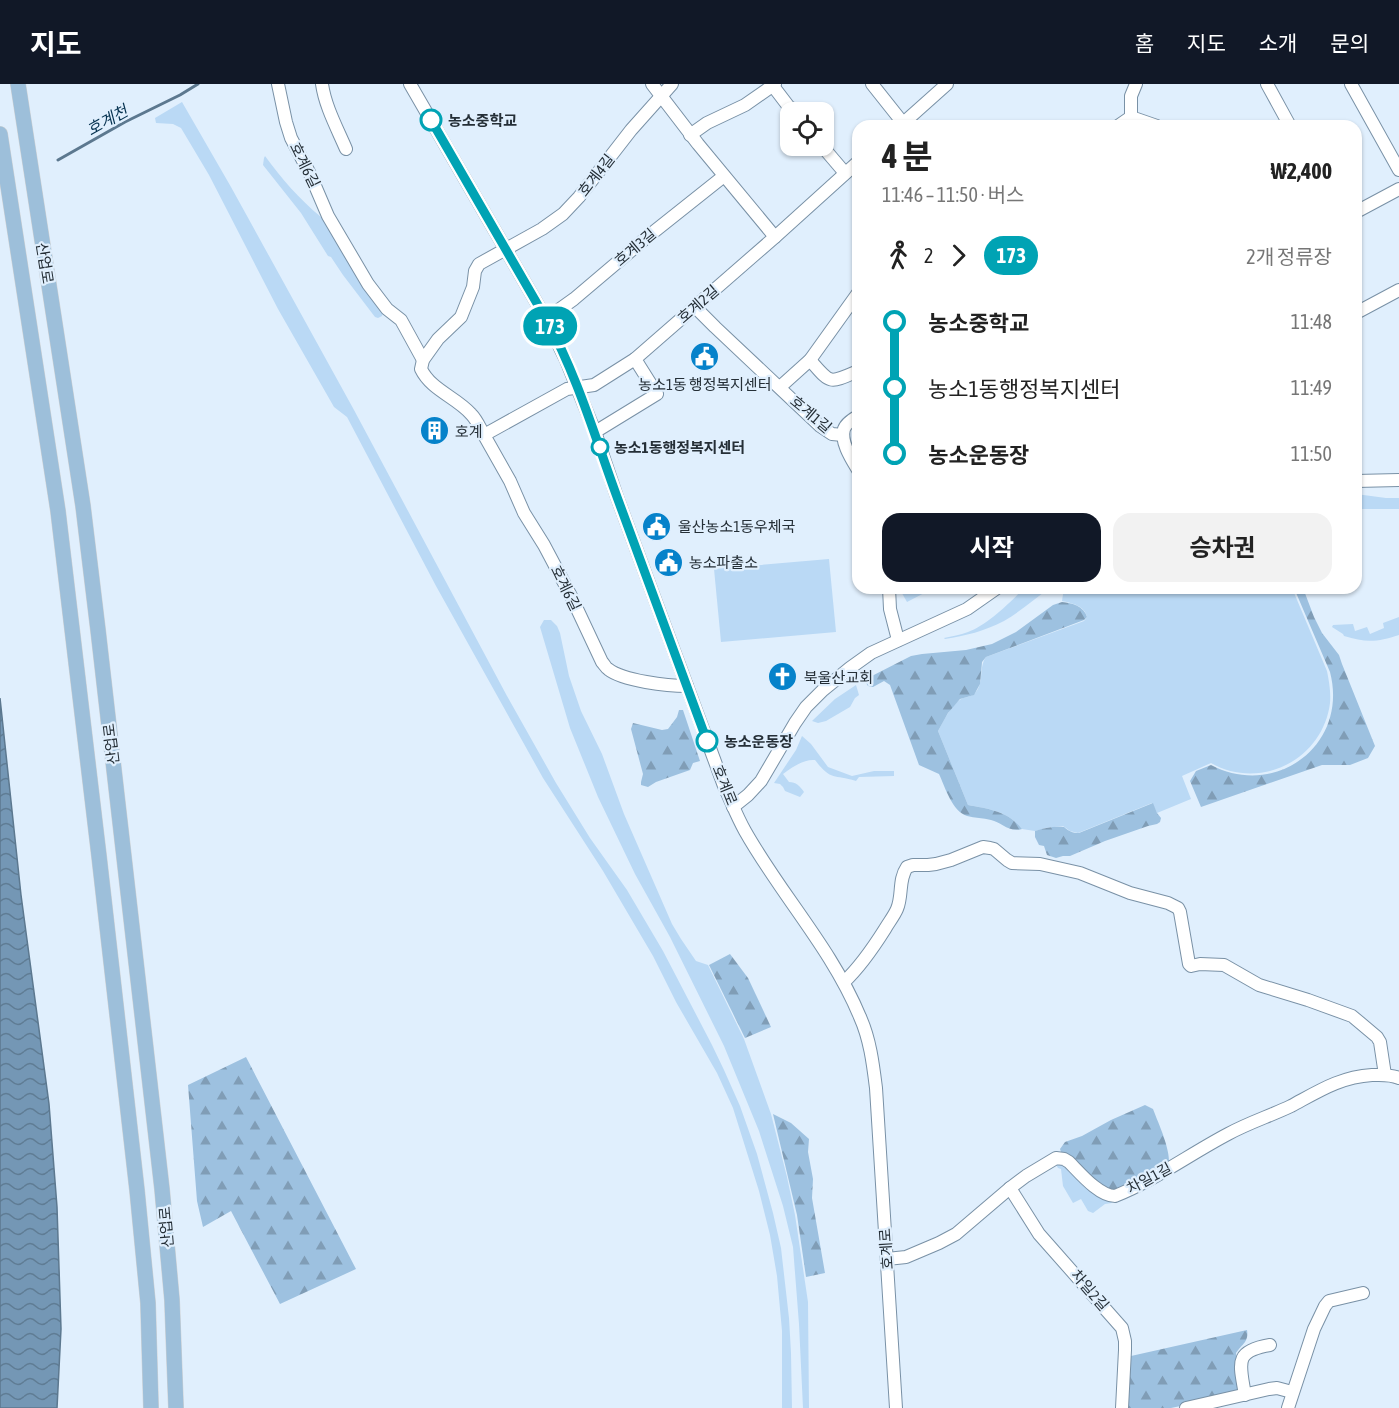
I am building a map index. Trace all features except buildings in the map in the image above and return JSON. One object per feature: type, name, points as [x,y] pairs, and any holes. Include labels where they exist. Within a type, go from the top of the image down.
[{"type":"main road","name":"산업로","points":[[18,84],[90,562],[162,1189],[172,1300],[176,1408]]},
{"type":"main road","name":"산업로","points":[[0,134],[58,511],[98,845],[148,1303],[151,1408]]},
{"type":"street","name":"호계6길","points":[[278,84],[291,138],[328,216],[368,284],[387,309],[401,320],[423,360],[421,369],[423,374],[437,388],[473,415],[510,481],[524,513],[571,596],[602,662],[607,669],[627,677],[657,684],[687,686]]},
{"type":"street","points":[[322,84],[346,149]]},
{"type":"street","name":"호계로","points":[[410,84],[546,319],[566,360],[595,432],[687,686],[744,830],[820,941],[844,982],[861,1019],[872,1056],[876,1088],[896,1408]]},
{"type":"street","points":[[652,84],[690,135],[776,237]]},
{"type":"street","name":"호계4길","points":[[506,250],[542,229],[562,214],[579,197],[631,130],[672,84]]},
{"type":"street","points":[[872,84],[899,120]]},
{"type":"street","points":[[906,120],[947,84]]},
{"type":"street","points":[[1131,117],[1131,96],[1136,84]]},
{"type":"street","points":[[1267,84],[1287,120]]},
{"type":"street","points":[[1351,84],[1399,170]]},
{"type":"street","points":[[690,135],[707,123],[745,105],[774,85],[786,102]]},
{"type":"street","points":[[1127,120],[1131,117]]},
{"type":"street","points":[[1131,117],[1140,120]]},
{"type":"street","name":"호계2길","points":[[834,154],[852,166]]},
{"type":"street","name":"호계2길","points":[[577,387],[594,385],[635,359],[852,169]]},
{"type":"street","name":"호계3길","points":[[546,319],[574,299],[724,176]]},
{"type":"street","points":[[1362,209],[1399,189]]},
{"type":"street","points":[[423,360],[438,339],[461,317],[479,264],[506,250]]},
{"type":"street","points":[[1362,310],[1399,290]]},
{"type":"street","name":"호계1길","points":[[780,387],[810,360],[852,301]]},
{"type":"street","name":"호계1길","points":[[695,307],[820,426],[832,434],[843,435]]},
{"type":"street","points":[[595,432],[657,394],[635,359]]},
{"type":"street","points":[[810,360],[826,378],[832,380],[852,374]]},
{"type":"street","points":[[484,435],[567,389],[577,387]]},
{"type":"street","points":[[852,420],[844,429],[843,435],[852,459]]},
{"type":"street","points":[[1362,482],[1399,480]]},
{"type":"street","points":[[889,594],[890,609],[898,640]]},
{"type":"street","points":[[733,807],[761,781],[795,723],[823,690],[871,653],[967,609],[988,594]]},
{"type":"street","points":[[844,982],[861,964],[897,908],[902,877],[907,867],[928,866],[983,848],[990,848],[1012,862],[1047,865],[1080,873],[1130,893],[1174,905],[1180,912],[1191,966],[1224,965],[1259,985],[1352,1016],[1380,1042],[1386,1075]]},
{"type":"street","name":"차일1길","points":[[887,1259],[906,1257],[956,1234],[1010,1188],[1052,1160],[1060,1158],[1069,1162],[1099,1190],[1115,1196],[1180,1163],[1227,1134],[1292,1105],[1321,1089],[1355,1077],[1386,1075],[1399,1078]]},
{"type":"street","name":"차일2길","points":[[1010,1188],[1039,1234],[1122,1328],[1125,1341],[1122,1408]]},
{"type":"street","points":[[1288,1408],[1324,1306],[1329,1301],[1363,1293]]},
{"type":"street","points":[[1245,1395],[1241,1358],[1253,1348],[1270,1345]]},
{"type":"street","points":[[1186,1408],[1269,1389],[1292,1392]]},
{"type":"shaded area","points":[[182,102],[354,410],[507,696],[556,783],[590,838],[627,890],[663,951],[724,1070],[757,1154],[781,1248],[789,1318],[792,1408],[782,1408],[782,1331],[777,1276],[770,1235],[733,1108],[717,1073],[603,871],[543,778],[436,586],[347,417],[334,407],[278,309],[209,175],[181,128],[173,124],[156,123],[155,118]]},
{"type":"shaded area","points":[[265,156],[298,196],[321,217],[324,215],[383,312],[382,316],[375,317],[328,256],[301,213],[263,165]]},
{"type":"shaded area","points":[[1362,495],[1399,498],[1399,509],[1362,509]]},
{"type":"shaded area","points":[[829,559],[836,632],[721,642],[714,569]]},
{"type":"shaded area","points":[[902,594],[922,594],[907,602]]},
{"type":"shaded area","points":[[1018,594],[1042,594],[997,625],[967,635],[944,638],[968,632],[983,625]]},
{"type":"shaded area","points":[[1063,594],[1295,594],[1327,671],[1330,703],[1325,723],[1315,740],[1302,754],[1286,765],[1268,771],[1249,773],[1230,771],[1211,763],[1182,776],[1191,799],[1157,813],[1152,803],[1078,833],[1063,826],[1035,831],[1022,829],[1011,818],[991,810],[968,805],[938,731],[954,706],[961,699],[973,695],[977,690],[986,657],[1084,621],[1087,617],[1084,610],[1062,601]]},
{"type":"shaded area","points":[[1399,617],[1399,635],[1385,639],[1366,641],[1352,638],[1344,636],[1332,627],[1333,625],[1353,624],[1355,631],[1367,627],[1370,634],[1384,628],[1383,623]]},
{"type":"shaded area","points":[[544,620],[551,620],[560,633],[569,676],[581,711],[602,754],[624,814],[672,924],[696,961],[708,965],[744,1039],[771,1114],[795,1215],[808,1302],[809,1408],[803,1408],[793,1247],[783,1206],[759,1131],[724,1046],[598,797],[570,728],[540,627]]},
{"type":"shaded area","points":[[856,685],[859,695],[850,707],[826,721],[818,723],[812,721],[835,699]]},
{"type":"shaded area","points":[[802,736],[828,767],[852,776],[874,771],[894,771],[894,776],[859,777],[856,781],[833,776],[820,767],[815,760],[811,760],[798,764],[783,774],[789,782],[799,786],[804,792],[800,797],[785,791],[780,784],[774,783],[796,750]]},
{"type":"shaded area","points":[[1057,1161],[1112,1203],[1105,1204],[1093,1213],[1088,1211],[1081,1199],[1073,1203],[1063,1186],[1061,1169],[1055,1163]]},
{"type":"green space","points":[[1297,594],[1305,594],[1322,633],[1339,655],[1375,746],[1368,758],[1350,765],[1322,765],[1201,807],[1190,781],[1196,771],[1211,765],[1236,774],[1260,775],[1282,770],[1302,759],[1318,742],[1329,722],[1333,698],[1330,672]]},
{"type":"green space","points":[[1062,602],[1074,604],[1087,617],[986,657],[982,662],[980,684],[974,695],[960,699],[948,713],[938,731],[968,805],[991,810],[1011,818],[1022,829],[1013,830],[995,821],[967,816],[953,804],[939,774],[919,765],[890,685],[884,681],[873,687],[868,686],[864,680],[911,656],[966,650],[992,644],[1016,632],[1053,605]]},
{"type":"green space","points":[[679,710],[683,710],[700,761],[693,763],[690,770],[648,787],[641,785],[643,774],[631,729],[633,723],[662,730],[668,729]]},
{"type":"green space","points":[[1153,803],[1161,818],[1157,824],[1105,841],[1070,856],[1056,858],[1047,855],[1044,846],[1039,845],[1035,837],[1035,831],[1053,827],[1064,827],[1071,832],[1079,833]]},
{"type":"green space","points":[[730,954],[748,978],[771,1027],[745,1038],[709,965]]},
{"type":"green space","points":[[246,1057],[356,1269],[280,1304],[231,1211],[203,1227],[197,1201],[188,1085]]},
{"type":"green space","points":[[1145,1105],[1153,1109],[1166,1144],[1169,1164],[1118,1191],[1108,1192],[1062,1155],[1060,1149],[1065,1142]]},
{"type":"green space","points":[[773,1114],[791,1123],[809,1139],[808,1152],[813,1179],[812,1198],[825,1273],[806,1277],[797,1215]]},
{"type":"green space","points":[[1247,1330],[1246,1340],[1236,1353],[1240,1392],[1238,1394],[1171,1408],[1124,1408],[1127,1361],[1131,1356]]},
{"type":"water","points":[[0,698],[21,895],[49,1104],[57,1207],[61,1329],[57,1408],[0,1408]]},
{"type":"waterway","name":"호계천","points":[[58,160],[198,84]]},
{"type":"bus line","name":"173","points":[[431,120],[553,330],[595,432],[707,741]]},
{"type":"place","name":"농소중학교","points":[[431,120]]},
{"type":"place","name":"농소1동 행정복지센터","points":[[705,357]]},
{"type":"place","name":"호계","points":[[434,431]]},
{"type":"place","name":"농소1동행정복지센터","points":[[600,447]]},
{"type":"place","name":"울산농소1동우체국","points":[[657,526]]},
{"type":"place","name":"농소파출소","points":[[668,562]]},
{"type":"place","name":"북울산교회","points":[[783,677]]},
{"type":"place","name":"농소운동장","points":[[707,741]]}]
